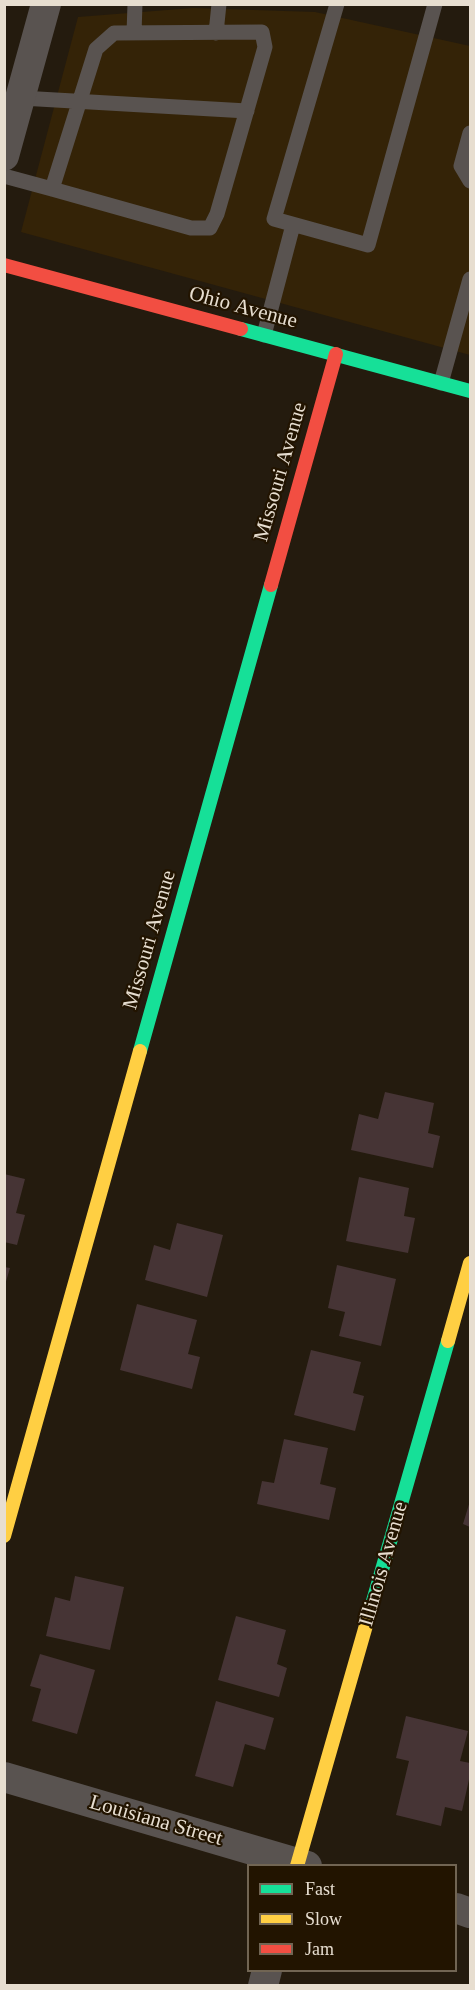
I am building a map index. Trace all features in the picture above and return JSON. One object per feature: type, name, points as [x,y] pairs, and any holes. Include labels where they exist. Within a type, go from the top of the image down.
[{"type":"street","points":[[4,156],[46,4]]},
{"type":"street","name":"Ohio Avenue","points":[[4,265],[471,391]]},
{"type":"street","name":"Missouri Avenue","points":[[4,1536],[336,354]]},
{"type":"street","name":"Illinois Avenue","points":[[301,1864],[471,1263]]},
{"type":"street","name":"Louisiana Street","points":[[4,1777],[298,1864]]},
{"type":"lane","points":[[134,33],[135,4]]},
{"type":"lane","points":[[216,33],[219,4]]},
{"type":"lane","points":[[337,4],[274,219],[368,245],[435,4]]},
{"type":"lane","points":[[4,176],[191,228],[210,228],[218,214],[265,47],[262,32],[114,33],[96,49],[52,189]]},
{"type":"lane","points":[[21,98],[247,111]]},
{"type":"lane","points":[[471,133],[460,166],[471,181]]},
{"type":"lane","points":[[264,335],[293,225]]},
{"type":"lane","points":[[441,383],[471,279]]},
{"type":"shaded area","points":[[193,8],[315,12],[470,46],[470,355],[21,232],[78,17]]},
{"type":"building","points":[[385,1092],[434,1103],[428,1133],[440,1136],[433,1168],[351,1150],[359,1114],[378,1119]]},
{"type":"building","points":[[4,1174],[25,1179],[16,1213],[25,1215],[17,1245],[4,1242]]},
{"type":"building","points":[[359,1177],[409,1188],[404,1216],[415,1218],[408,1253],[346,1241]]},
{"type":"building","points":[[177,1223],[223,1235],[207,1297],[145,1280],[154,1245],[170,1250]]},
{"type":"building","points":[[337,1265],[396,1279],[381,1346],[339,1336],[345,1312],[328,1308]]},
{"type":"building","points":[[4,1267],[10,1268],[5,1285],[4,1284]]},
{"type":"building","points":[[137,1304],[197,1320],[188,1354],[200,1357],[192,1389],[120,1370]]},
{"type":"building","points":[[311,1350],[361,1362],[353,1393],[364,1396],[355,1431],[294,1415]]},
{"type":"building","points":[[284,1439],[328,1448],[320,1484],[336,1488],[329,1520],[257,1504],[262,1481],[274,1483]]},
{"type":"building","points":[[470,1501],[470,1527],[463,1524]]},
{"type":"building","points":[[75,1576],[124,1587],[110,1650],[46,1636],[55,1597],[70,1601]]},
{"type":"building","points":[[236,1616],[286,1630],[277,1664],[287,1668],[279,1697],[218,1680]]},
{"type":"building","points":[[40,1654],[95,1670],[77,1734],[32,1721],[41,1689],[30,1686]]},
{"type":"building","points":[[216,1701],[274,1718],[265,1750],[245,1744],[233,1787],[195,1776]]},
{"type":"building","points":[[406,1716],[468,1731],[460,1761],[470,1763],[470,1775],[462,1811],[445,1807],[441,1826],[396,1815],[409,1761],[396,1758]]},
{"type":"traffic: fast","points":[[241,329],[470,391]]},
{"type":"traffic: fast","points":[[140,1051],[271,585]]},
{"type":"traffic: fast","points":[[371,1608],[448,1341]]},
{"type":"traffic: slow","points":[[4,1536],[140,1051]]},
{"type":"traffic: slow","points":[[448,1341],[470,1263]]},
{"type":"traffic: slow","points":[[298,1864],[371,1608]]},
{"type":"traffic: jam","points":[[4,265],[241,329]]},
{"type":"traffic: jam","points":[[271,585],[336,354]]}]
